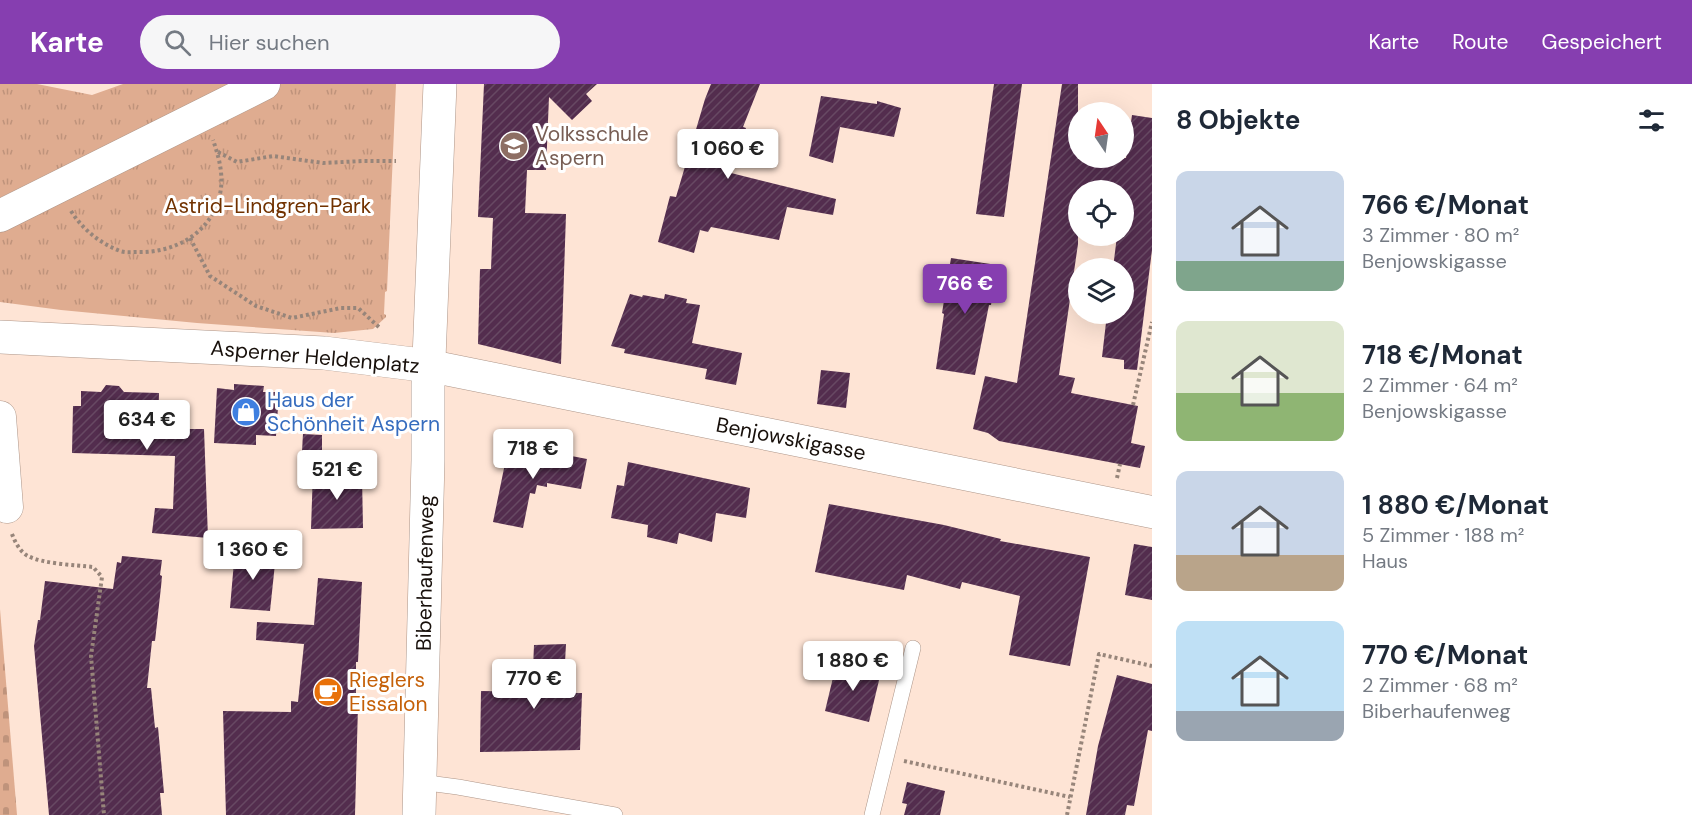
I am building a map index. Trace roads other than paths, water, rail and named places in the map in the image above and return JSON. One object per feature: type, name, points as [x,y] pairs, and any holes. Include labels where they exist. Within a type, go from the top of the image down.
[{"type":"main road","name":"Asperner Heldenplatz","points":[[0,337],[324,353],[430,366],[441,84]]},
{"type":"main road","name":"Asperner Heldenplatz","points":[[0,316],[56,324],[98,343]]},
{"type":"main road","name":"Biberhaufenweg","points":[[419,815],[430,366]]},
{"type":"street","points":[[0,216],[264,84]]},
{"type":"street","name":"Benjowskigasse","points":[[430,366],[1152,512]]},
{"type":"street","points":[[0,417],[7,507]]},
{"type":"lane","points":[[873,815],[913,648]]},
{"type":"lane","points":[[420,782],[615,815]]},
{"type":"place","name":"Volksschule Aspern","points":[[514,146]]},
{"type":"place","name":"Haus der Schönheit Aspern","points":[[246,412]]},
{"type":"place","name":"Rieglers Eissalon","points":[[328,692]]},
{"type":"park label","name":"Astrid-Lindgren-Park","points":[[268,206]]}]
